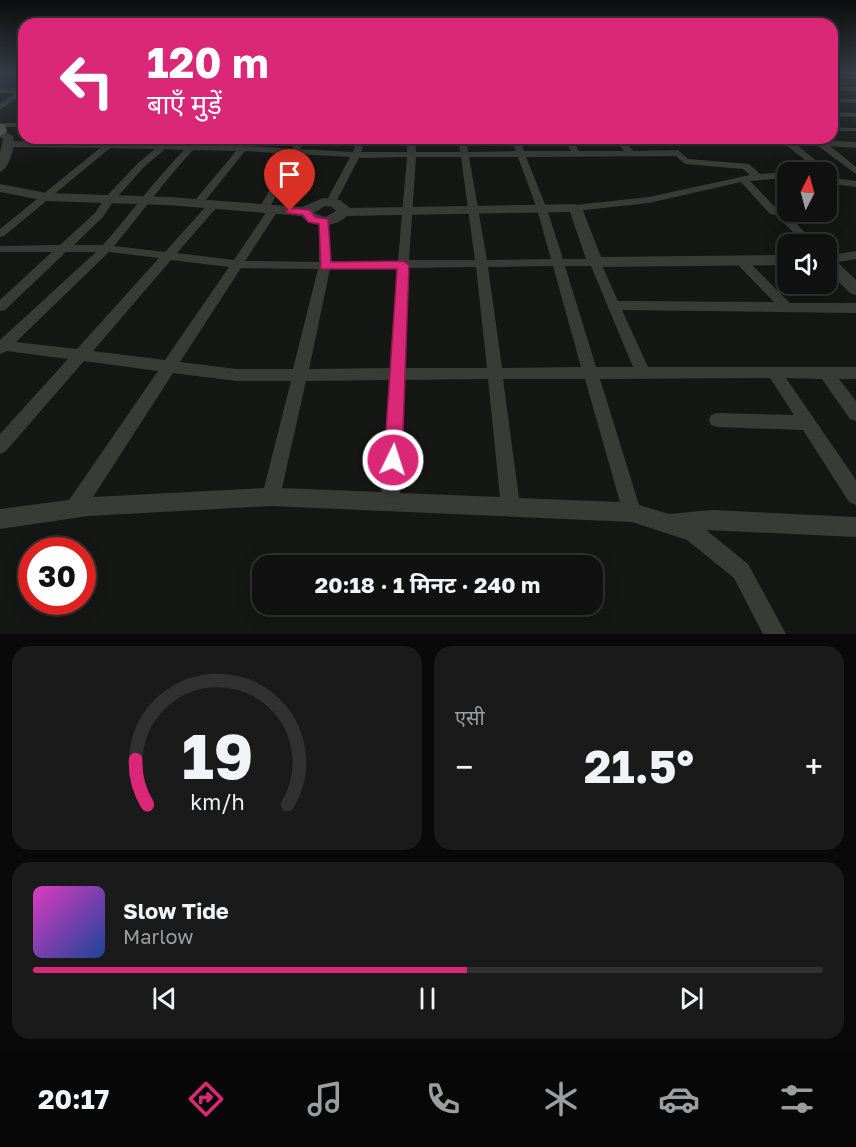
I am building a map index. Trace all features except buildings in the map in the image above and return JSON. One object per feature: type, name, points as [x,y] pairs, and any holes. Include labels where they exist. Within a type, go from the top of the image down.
[{"type":"street","points":[[838,114],[856,115]]},
{"type":"street","points":[[0,129],[18,126]]},
{"type":"street","points":[[0,129],[9,138],[0,168]]},
{"type":"street","points":[[838,129],[853,130]]},
{"type":"street","points":[[9,144],[18,143]]},
{"type":"street","points":[[96,144],[129,144]]},
{"type":"street","points":[[0,307],[99,215],[108,201],[141,165],[166,144]]},
{"type":"street","points":[[178,144],[192,147],[356,155],[464,155],[519,146],[576,153],[678,153],[685,160],[746,166],[757,176]]},
{"type":"street","points":[[1,347],[106,248],[147,201],[159,181],[195,144]]},
{"type":"street","points":[[197,204],[247,144]]},
{"type":"street","points":[[74,509],[237,264],[269,209],[298,144]]},
{"type":"street","points":[[331,202],[356,155],[359,144]]},
{"type":"street","points":[[390,503],[403,265],[412,172],[411,144]]},
{"type":"street","points":[[463,144],[482,264],[511,508]]},
{"type":"street","points":[[571,144],[576,153]]},
{"type":"street","points":[[623,144],[630,153]]},
{"type":"street","points":[[790,144],[811,162]]},
{"type":"street","points":[[821,144],[856,146]]},
{"type":"street","points":[[821,144],[856,171]]},
{"type":"street","points":[[0,234],[109,145]]},
{"type":"street","points":[[519,146],[542,209],[556,263],[632,512]]},
{"type":"street","points":[[841,159],[856,160]]},
{"type":"street","points":[[0,188],[46,197],[147,201],[307,212],[312,219],[324,221],[336,219],[343,212],[605,206],[691,191],[742,178],[777,175]]},
{"type":"street","points":[[742,178],[774,212],[779,212],[801,234]]},
{"type":"street","points":[[837,179],[856,184]]},
{"type":"street","points":[[307,212],[310,207],[331,202],[340,205],[343,212]]},
{"type":"street","points":[[0,446],[78,355],[213,205]]},
{"type":"street","points":[[575,208],[595,262],[643,372]]},
{"type":"street","points":[[271,497],[325,266],[324,221]]},
{"type":"street","points":[[0,249],[106,248],[237,264],[325,266],[777,260]]},
{"type":"street","points":[[837,258],[856,255]]},
{"type":"street","points":[[741,261],[786,307]]},
{"type":"street","points":[[837,271],[856,289]]},
{"type":"street","points":[[614,305],[856,308]]},
{"type":"street","points":[[1,347],[237,375],[856,373]]},
{"type":"street","points":[[774,372],[856,496]]},
{"type":"street","points":[[826,373],[856,414]]},
{"type":"street","points":[[717,420],[808,423]]},
{"type":"street","points":[[0,519],[74,509],[271,497],[632,512],[693,532],[741,571],[775,634]]},
{"type":"street","points":[[666,523],[712,520],[856,526]]},
{"type":"route","points":[[290,211],[307,212],[309,218],[324,221],[325,266],[403,265],[393,460]]}]
